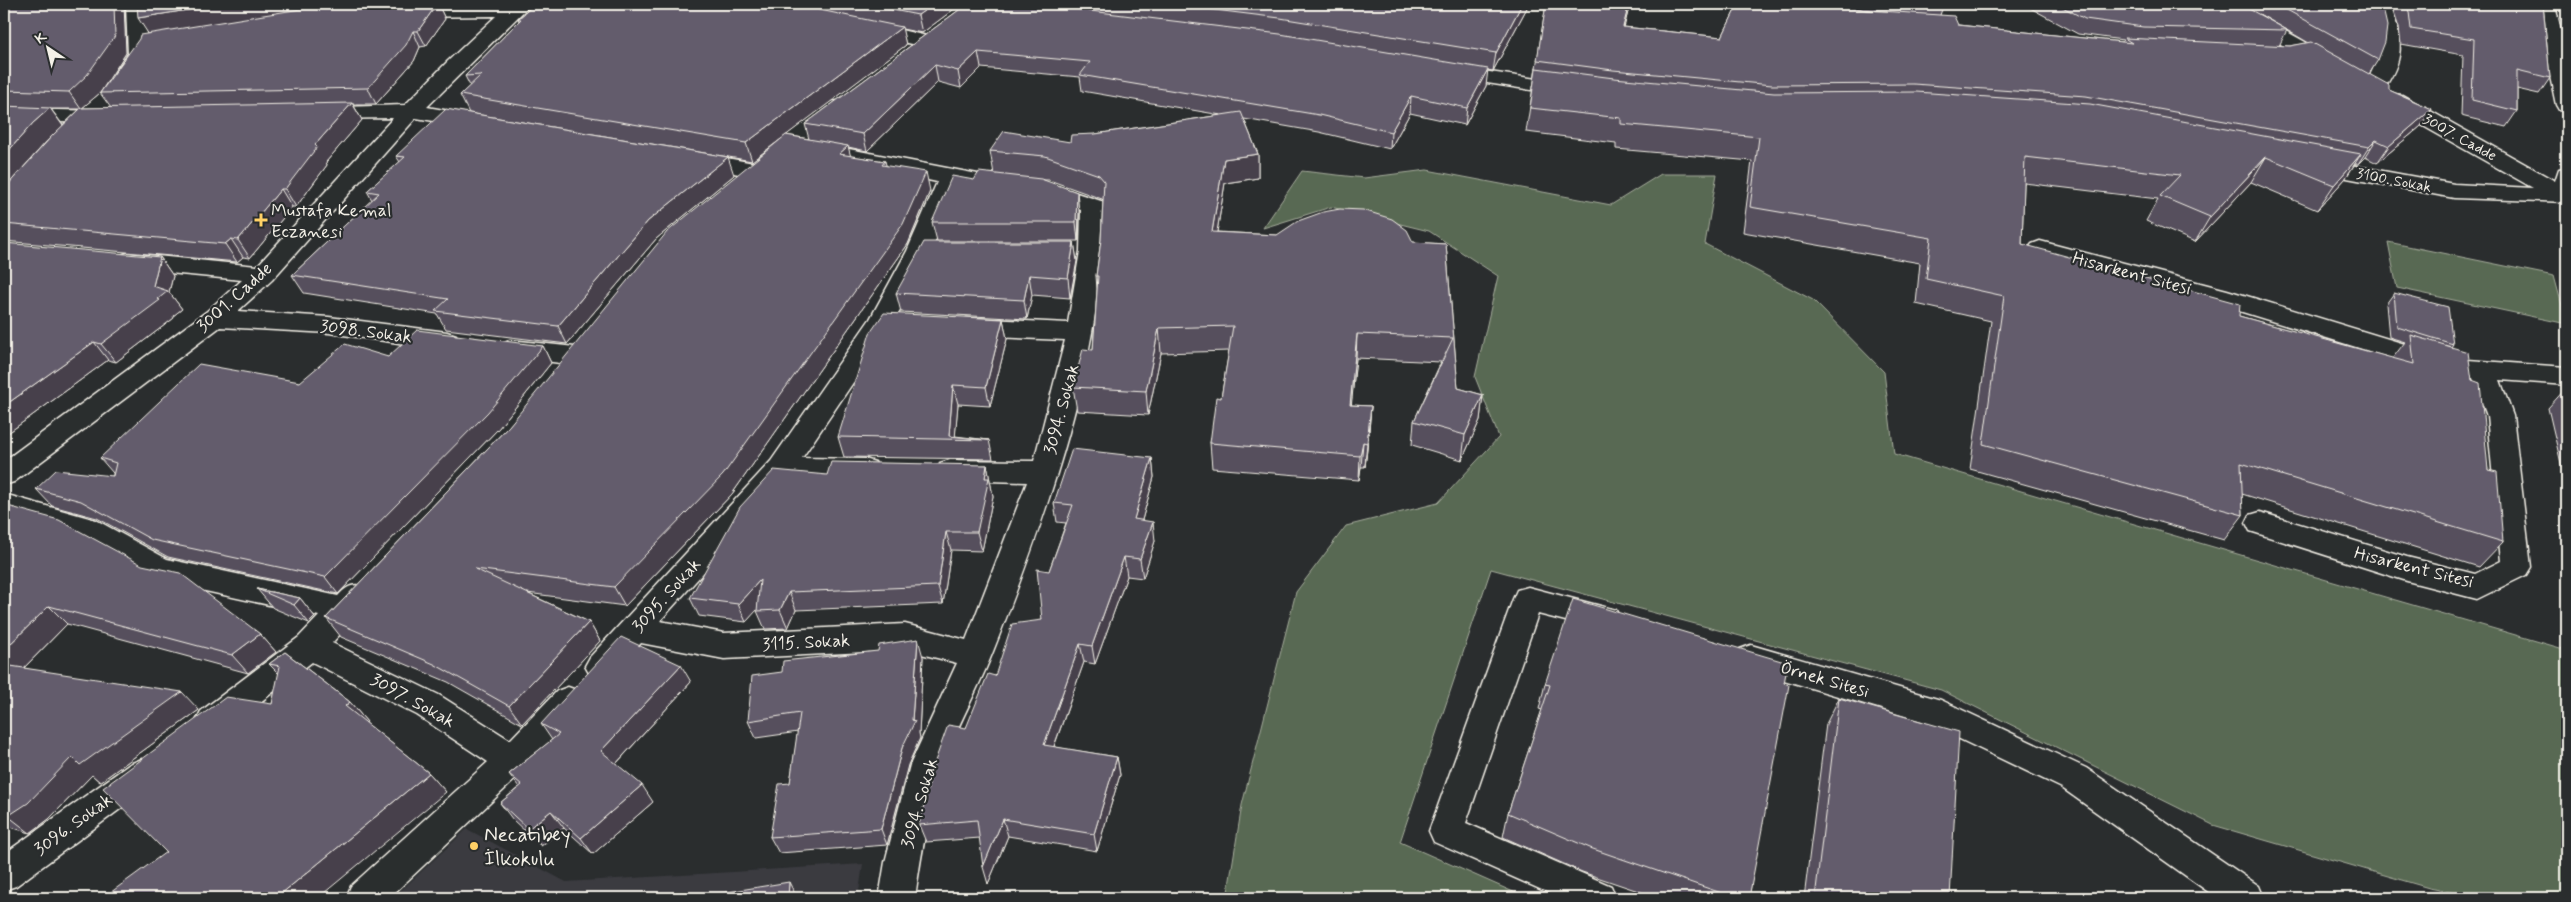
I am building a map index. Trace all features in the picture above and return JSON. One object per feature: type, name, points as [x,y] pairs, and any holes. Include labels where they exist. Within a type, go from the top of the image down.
[{"type":"street","points":[[69,135],[111,95],[138,54],[149,42],[136,4]]},
{"type":"street","name":"3007. Cadde","points":[[2223,4],[2360,81],[2566,189]]},
{"type":"street","points":[[2360,81],[2389,60],[2391,38],[2380,4]]},
{"type":"street","points":[[2545,4],[2567,104]]},
{"type":"street","points":[[380,12],[518,7]]},
{"type":"street","name":"3001. Cadde","points":[[7,469],[215,318],[263,274],[411,111],[518,7]]},
{"type":"street","points":[[851,24],[924,41]]},
{"type":"street","points":[[897,60],[946,25]]},
{"type":"street","points":[[2280,55],[2306,50]]},
{"type":"street","points":[[1432,69],[1592,93]]},
{"type":"street","points":[[733,189],[854,94]]},
{"type":"street","points":[[304,113],[411,111],[497,126]]},
{"type":"street","points":[[4,114],[89,118],[128,117]]},
{"type":"street","name":"3094. Sokak","points":[[787,145],[910,167],[949,179],[1048,189],[1093,206],[1082,251],[1078,332],[1074,361],[1045,472],[976,655],[927,765],[902,862],[897,898]]},
{"type":"street","points":[[670,155],[756,170]]},
{"type":"street","name":"3100. Sokak","points":[[2288,160],[2454,191],[2566,189]]},
{"type":"street","name":"3095. Sokak","points":[[364,898],[513,760],[636,629],[781,468],[896,323],[919,251],[949,179]]},
{"type":"street","name":"Hisarkent Sitesi","points":[[2040,249],[2218,296],[2453,368],[2567,376]]},
{"type":"street","points":[[919,251],[948,251]]},
{"type":"street","points":[[110,260],[263,274]]},
{"type":"street","name":"3098. Sokak","points":[[215,318],[329,325],[575,356]]},
{"type":"street","points":[[947,326],[1078,332]]},
{"type":"street","points":[[557,378],[593,334]]},
{"type":"street","name":"Hisarkent Sitesi","points":[[2260,523],[2407,569],[2477,587],[2516,568],[2500,416],[2483,370]]},
{"type":"street","points":[[781,468],[889,470]]},
{"type":"street","points":[[928,470],[1045,472]]},
{"type":"street","points":[[4,505],[86,528],[160,569],[343,609]]},
{"type":"street","points":[[196,734],[310,646],[375,577]]},
{"type":"street","points":[[1598,898],[1446,831],[1528,598],[1634,626]]},
{"type":"street","name":"3115. Sokak","points":[[636,629],[724,646],[904,637],[976,655]]},
{"type":"street","name":"3097. Sokak","points":[[310,646],[428,705],[513,760]]},
{"type":"street","name":"Örnek Sitesi","points":[[1720,649],[1930,710],[2074,778],[2246,898]]},
{"type":"street","name":"3096. Sokak","points":[[4,874],[165,757]]},
{"type":"shaded area","name":"Necatibey İlkokulu","points":[[467,829],[566,882],[863,864],[858,898],[393,898]]},
{"type":"green space","points":[[1427,170],[1611,205],[1661,174],[1717,174],[1705,244],[1813,300],[1884,372],[1894,454],[2567,650],[2567,898],[2482,898],[2429,888],[2213,825],[1941,690],[1491,569],[1400,842],[1527,898],[1227,898],[1242,805],[1296,592],[1346,526],[1438,503],[1499,437],[1475,377],[1498,276],[1429,231],[1331,207],[1263,228],[1302,171],[1364,178]]},
{"type":"green space","points":[[2388,242],[2554,276],[2567,324],[2397,288]]},
{"type":"building","points":[[4,4],[114,4],[115,36],[87,75],[69,92],[4,90]]},
{"type":"building","points":[[137,4],[225,4],[138,18]]},
{"type":"building","points":[[437,4],[418,31],[413,31],[406,45],[368,88],[100,93],[140,35],[313,7]]},
{"type":"building","points":[[535,4],[791,4],[902,27],[746,143],[460,95],[481,75],[465,76],[521,19],[518,19]]},
{"type":"building","points":[[863,4],[934,4],[918,15]]},
{"type":"building","points":[[967,4],[1033,4],[1280,34],[1488,69],[1467,108],[1411,96],[1391,132],[1319,115],[1080,75],[1090,62],[978,52],[958,71],[935,65],[863,134],[805,124]]},
{"type":"building","points":[[1166,4],[1522,4],[1496,53],[1280,18]]},
{"type":"building","points":[[1546,4],[1629,4],[1623,27],[1722,37],[1738,4],[1812,4],[1954,16],[1958,25],[2132,43],[2124,38],[2290,46],[2311,42],[2389,85],[2389,90],[2432,109],[2389,146],[2376,140],[2369,147],[2086,96],[1913,84],[1772,85],[1613,70],[1537,60]]},
{"type":"building","points":[[2057,4],[2240,4],[2287,30],[2143,27],[2085,19]]},
{"type":"building","points":[[2276,4],[2382,4],[2387,26],[2385,42],[2378,60]]},
{"type":"building","points":[[2406,4],[2543,4],[2550,78],[2517,70],[2517,111],[2472,100],[2474,39],[2411,29]]},
{"type":"building","points":[[1536,68],[1614,78],[1774,93],[1916,92],[2090,104],[2361,154],[2334,185],[2266,157],[2210,217],[2160,196],[2180,175],[2025,157],[2022,244],[2240,304],[2239,316],[2414,364],[2411,335],[2468,352],[2472,380],[2480,383],[2488,470],[2497,472],[2503,542],[2241,463],[2243,515],[1983,444],[2004,296],[1926,279],[1931,238],[1750,207],[1759,137],[1621,124],[1621,118],[1530,108]]},
{"type":"building","points":[[352,103],[315,145],[317,147],[285,189],[281,189],[238,240],[231,239],[225,244],[4,224],[4,189],[52,136],[81,108]]},
{"type":"building","points":[[4,106],[50,108],[33,123],[4,156]]},
{"type":"building","points":[[446,109],[728,157],[648,221],[558,326],[435,311],[448,299],[292,275],[379,193],[367,191],[405,157],[396,156]]},
{"type":"building","points":[[1241,112],[1258,154],[1224,159],[1212,232],[1277,235],[1298,221],[1323,212],[1340,209],[1363,210],[1392,219],[1407,230],[1413,242],[1446,244],[1458,388],[1483,395],[1465,435],[1414,421],[1453,338],[1357,334],[1350,405],[1371,406],[1367,443],[1363,442],[1360,456],[1210,443],[1216,397],[1221,398],[1233,326],[1159,328],[1146,391],[1073,387],[1083,349],[1093,350],[1098,276],[1096,276],[1101,240],[1104,181],[1099,175],[1045,156],[990,151],[1004,131],[1070,142],[1071,135],[1095,134]]},
{"type":"building","points":[[786,135],[848,146],[839,154],[885,161],[882,165],[926,172],[903,224],[723,475],[614,587],[475,569],[589,622],[509,706],[434,664],[326,618],[509,426],[667,232]]},
{"type":"building","points":[[979,172],[1041,179],[1077,192],[1076,222],[932,222],[952,176],[974,180]]},
{"type":"building","points":[[924,242],[1074,242],[1068,278],[1029,275],[1024,300],[896,293]]},
{"type":"building","points":[[4,243],[160,257],[153,286],[168,291],[158,299],[160,300],[101,344],[94,342],[4,406]]},
{"type":"building","points":[[2394,293],[2448,307],[2453,344],[2397,327]]},
{"type":"building","points":[[884,313],[1003,319],[986,387],[953,385],[949,436],[989,440],[838,437],[870,333]]},
{"type":"building","points":[[417,330],[543,346],[488,412],[325,577],[152,540],[81,501],[36,489],[56,470],[113,476],[116,463],[100,458],[199,364],[300,382],[345,344],[388,357]]},
{"type":"building","points":[[1072,449],[1152,458],[1134,519],[1153,522],[1140,559],[1124,557],[1092,646],[1080,644],[1044,745],[1117,757],[1094,834],[1003,819],[983,867],[977,820],[919,825],[934,764],[948,725],[966,728],[988,674],[995,676],[1012,624],[1042,620],[1037,569],[1049,571],[1073,505],[1054,503]]},
{"type":"building","points":[[831,462],[987,465],[985,478],[989,478],[977,532],[946,532],[938,586],[789,592],[780,610],[757,611],[760,580],[738,604],[690,598],[740,507],[774,470],[827,475]]},
{"type":"building","points":[[4,505],[59,520],[142,565],[180,573],[260,634],[232,655],[49,606],[4,650]]},
{"type":"building","points":[[257,589],[300,598],[294,605]]},
{"type":"building","points":[[1573,599],[1788,663],[1784,683],[1789,685],[1749,898],[1736,898],[1590,848],[1508,813],[1550,685],[1545,684]]},
{"type":"building","points":[[621,637],[681,665],[601,751],[642,785],[581,838],[551,811],[528,829],[500,803],[522,785],[509,774],[559,734],[541,724]]},
{"type":"building","points":[[918,639],[912,720],[915,721],[902,748],[881,829],[770,837],[779,784],[790,783],[800,713],[748,721],[752,676],[782,672],[783,661],[878,651],[879,645]]},
{"type":"building","points":[[285,652],[350,702],[345,706],[429,773],[276,898],[103,898],[166,852],[103,788],[226,697],[272,704],[280,666],[269,664]]},
{"type":"building","points":[[4,665],[182,692],[80,765],[72,757],[28,803],[8,816],[4,815]]},
{"type":"building","points":[[1839,698],[1959,732],[1950,898],[1815,898]]},
{"type":"building","points":[[789,882],[788,898],[691,898]]},
{"type":"place","name":"Mustafa Kemal Eczanesi","points":[[261,220]]},
{"type":"place","name":"Necatibey İlkokulu","points":[[474,846]]}]
